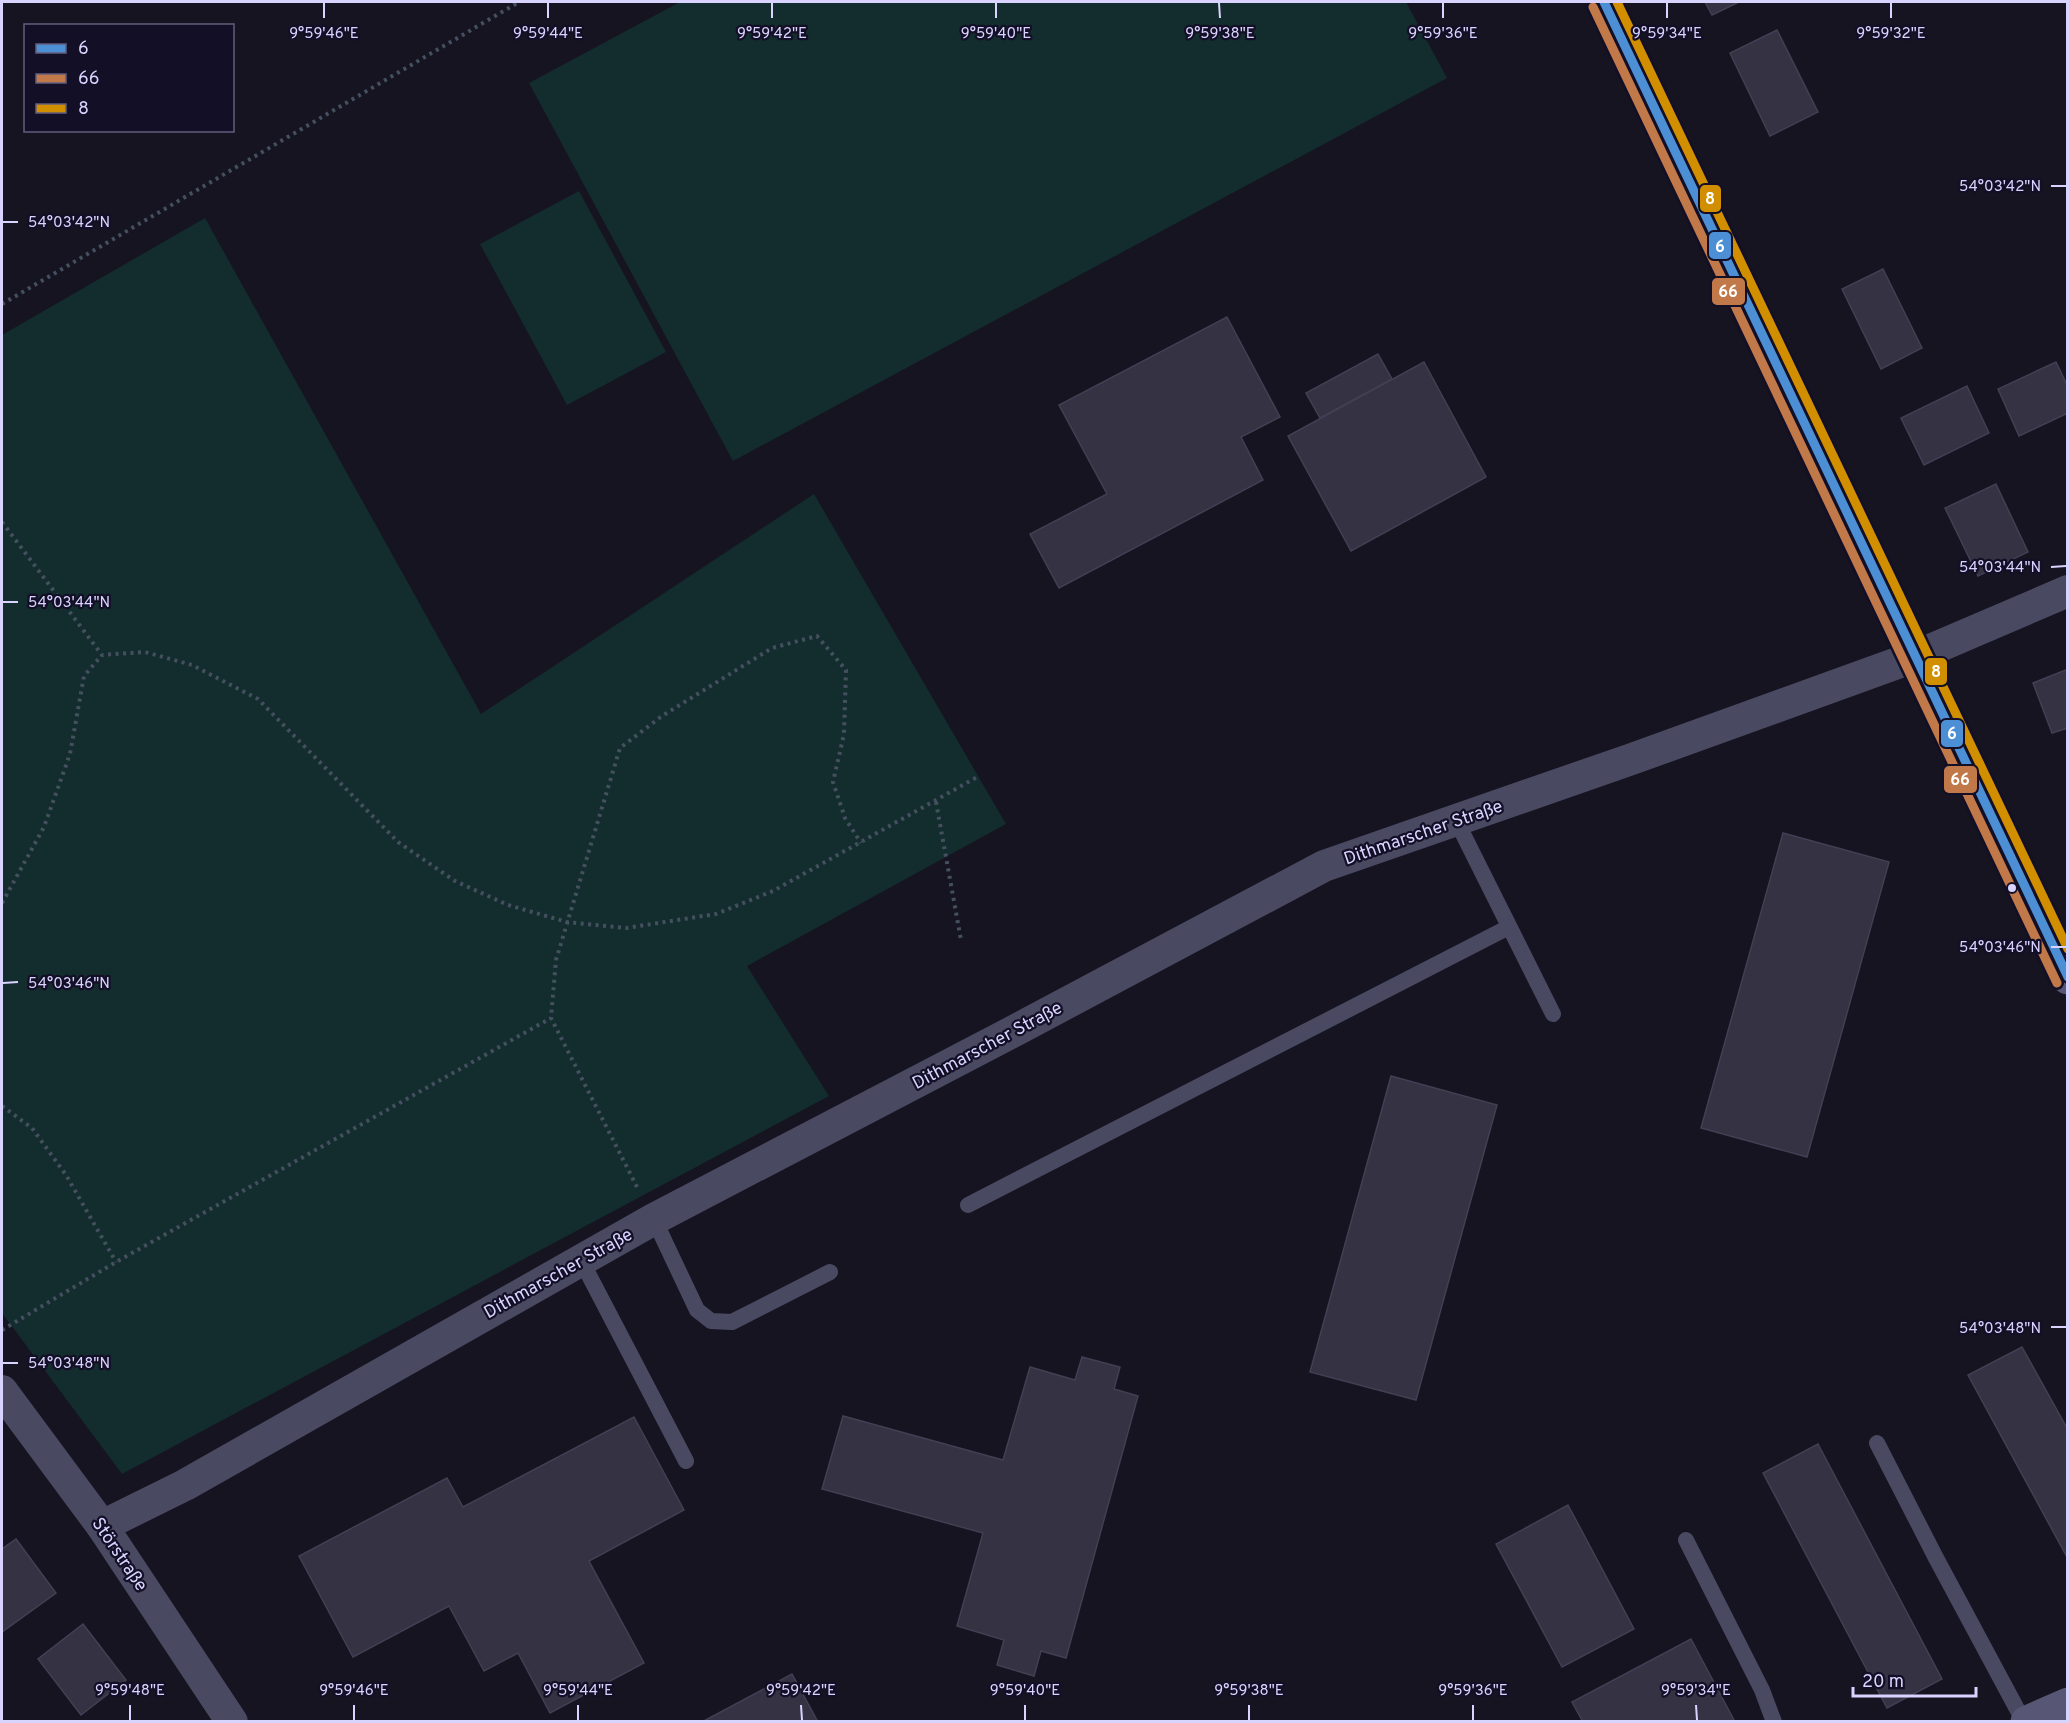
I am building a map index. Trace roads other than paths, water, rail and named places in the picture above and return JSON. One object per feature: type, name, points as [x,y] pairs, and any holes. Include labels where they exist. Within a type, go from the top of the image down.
[{"type":"street","points":[[1604,2],[2067,978]]},
{"type":"street","name":"Dithmarscher Straße","points":[[102,1526],[185,1485],[654,1219],[1324,866],[1629,760],[1914,657],[2067,591]]},
{"type":"street","name":"Störstraße","points":[[2,1391],[102,1526],[232,1722]]},
{"type":"street","points":[[2025,1722],[2067,1704]]},
{"type":"lane","points":[[1456,820],[1553,1014]]},
{"type":"lane","points":[[968,1205],[1509,927]]},
{"type":"lane","points":[[654,1219],[697,1310],[711,1321],[732,1322],[830,1272]]},
{"type":"lane","points":[[581,1260],[686,1461]]},
{"type":"lane","points":[[1877,1443],[2025,1722]]},
{"type":"lane","points":[[1686,1540],[1762,1690],[1774,1722]]}]
